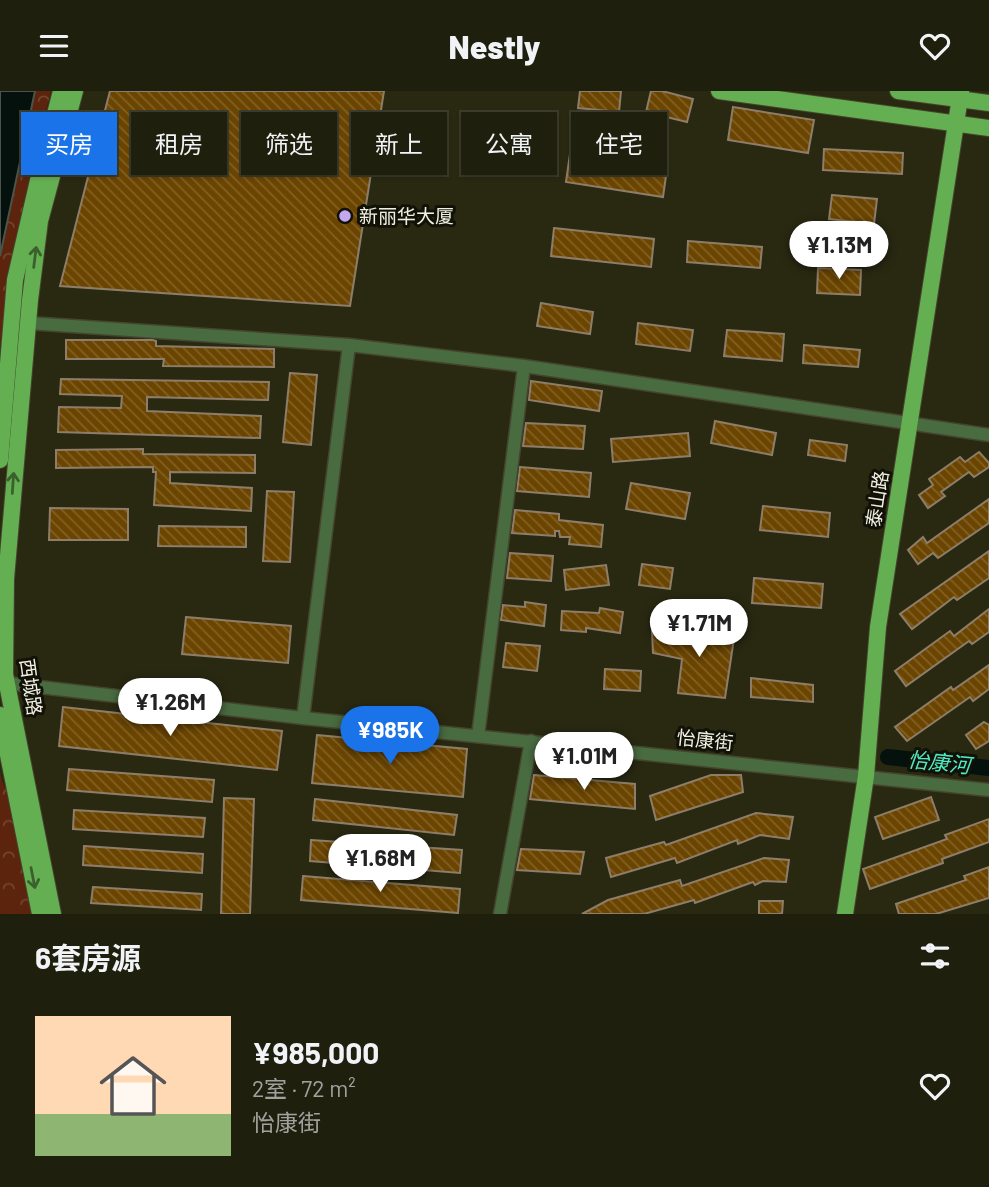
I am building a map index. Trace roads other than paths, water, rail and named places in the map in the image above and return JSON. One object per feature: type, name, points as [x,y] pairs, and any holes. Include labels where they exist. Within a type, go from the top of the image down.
[{"type":"main road","points":[[0,460],[15,280],[61,91]]},
{"type":"main road","name":"西城路","points":[[53,914],[3,680],[6,579],[28,323],[40,221],[75,91]]},
{"type":"main road","points":[[719,91],[989,128]]},
{"type":"main road","points":[[898,91],[960,95],[989,103]]},
{"type":"main road","name":"泰山路","points":[[845,914],[866,776],[878,627],[960,95]]},
{"type":"main road","name":"西城路","points":[[0,715],[40,914]]},
{"type":"street","points":[[28,323],[349,345],[524,366],[989,435]]},
{"type":"street","points":[[303,718],[349,345]]},
{"type":"street","points":[[478,736],[524,366]]},
{"type":"street","name":"怡康街","points":[[3,680],[303,718],[989,790]]},
{"type":"street","points":[[500,914],[531,741]]},
{"type":"waterway","name":"怡康河","points":[[888,757],[989,768]]},
{"type":"place","name":"新丽华大厦","points":[[345,216]]}]
